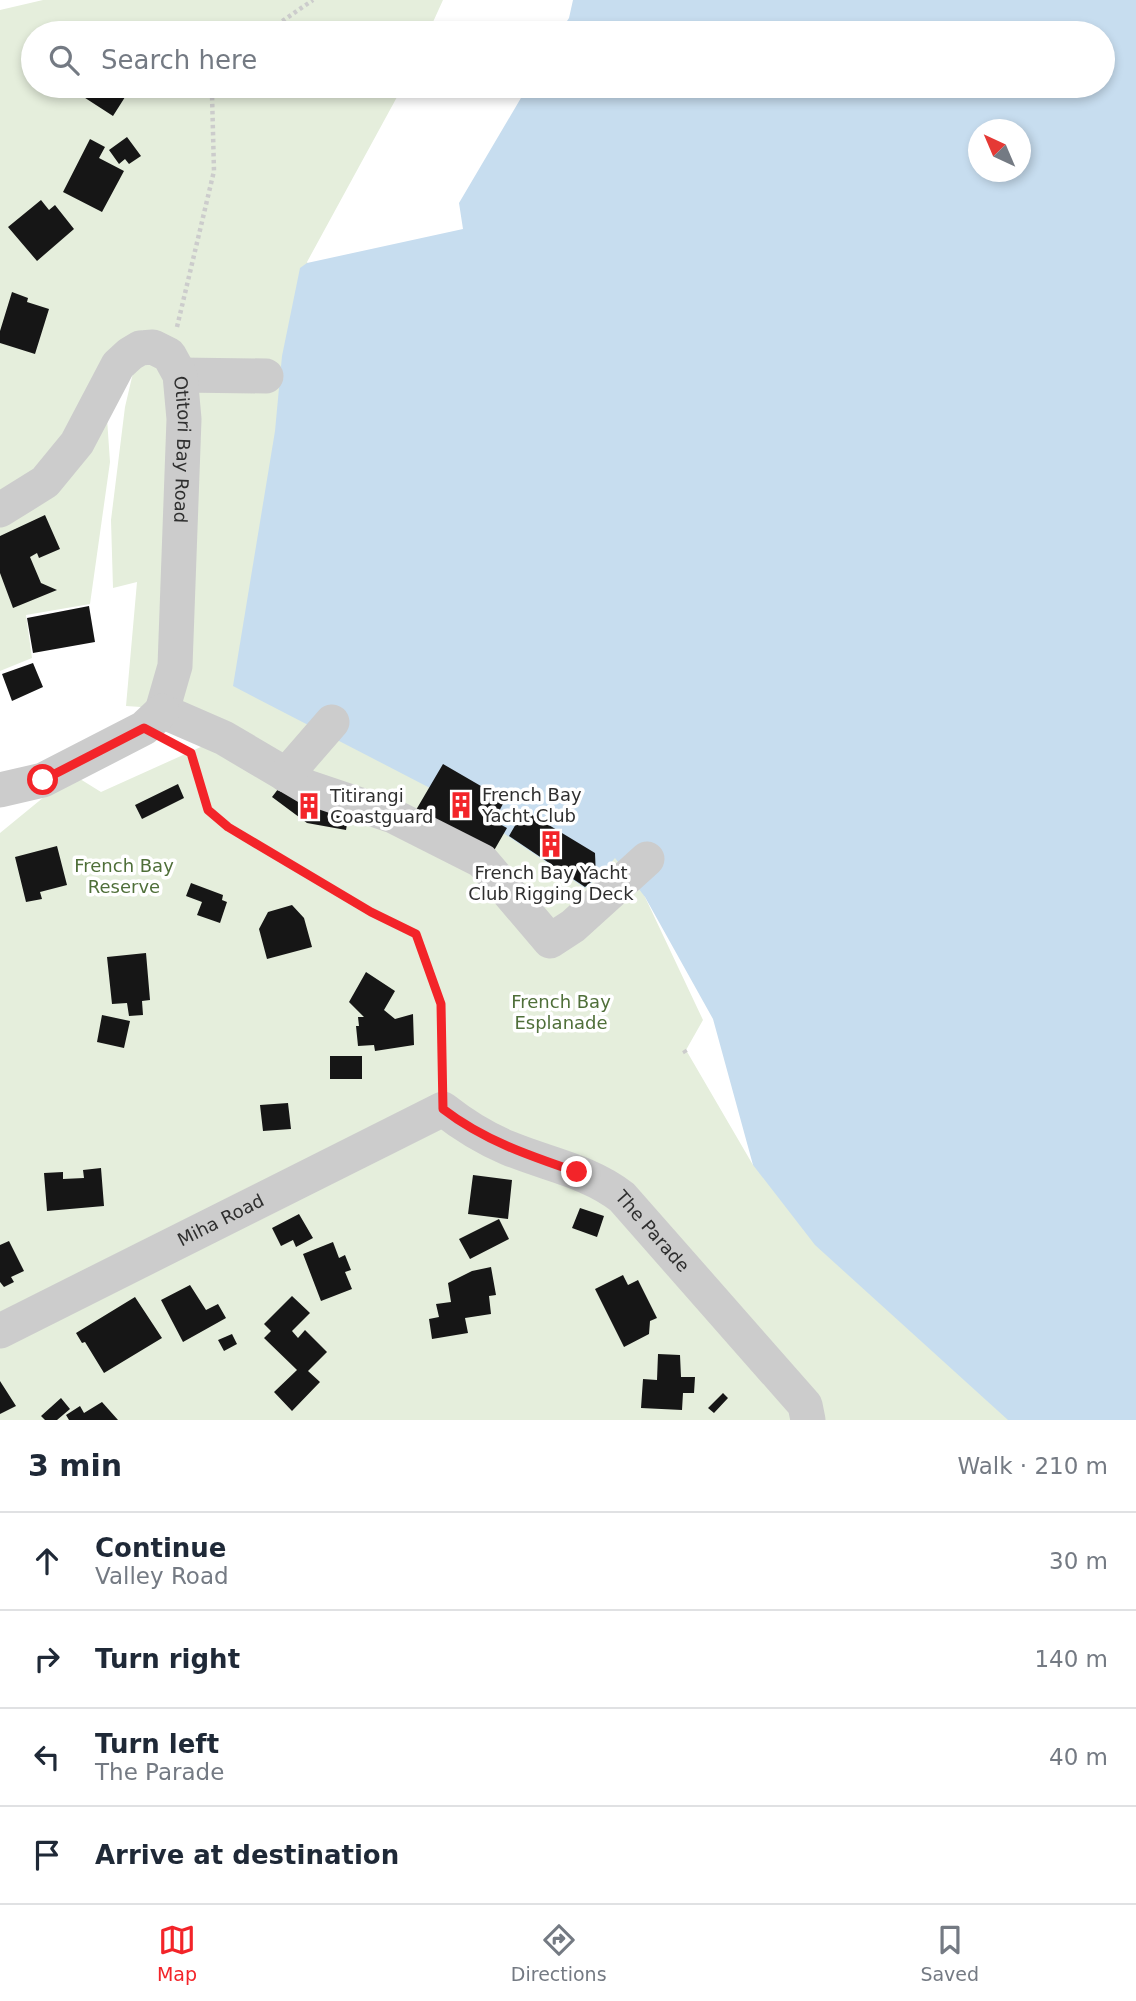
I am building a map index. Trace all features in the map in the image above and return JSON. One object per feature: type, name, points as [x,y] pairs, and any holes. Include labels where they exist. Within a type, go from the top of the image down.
[{"type":"street","name":"Otitori Bay Road","points":[[0,510],[45,482],[77,443],[118,365],[130,354],[140,348],[153,346],[175,365],[184,419],[174,666],[162,711]]},
{"type":"street","points":[[175,365],[266,376]]},
{"type":"street","points":[[0,790],[43,780],[144,728],[162,711],[224,738],[307,787],[393,817],[482,861],[550,941],[573,926],[648,859]]},
{"type":"street","points":[[286,775],[331,722]]},
{"type":"street","name":"Miha Road","points":[[0,1331],[443,1109]]},
{"type":"street","name":"The Parade","points":[[443,1109],[464,1125],[506,1147],[592,1178],[622,1196],[805,1405],[808,1420]]},
{"type":"path","points":[[282,21],[313,0]]},
{"type":"path","points":[[175,365],[214,171],[212,98]]},
{"type":"path","points":[[191,753],[208,810],[228,827],[371,912],[416,934],[441,1004],[443,1109]]},
{"type":"green space","points":[[43,0],[443,0],[433,21],[21,21],[21,98],[396,98],[307,262],[645,897],[703,1020],[686,1050],[753,1165],[1136,1420],[0,1420],[0,833],[72,774],[101,792],[203,746],[201,711],[126,706],[137,582],[113,588],[111,520],[125,407],[143,330],[103,360],[110,462],[90,604],[26,615],[32,658],[0,671],[0,10]]},
{"type":"water","points":[[573,0],[1136,0],[1136,1420],[1008,1420],[815,1245],[753,1165],[713,1019],[645,897],[615,858],[598,878],[585,888],[457,802],[233,686],[275,431],[282,356],[300,268],[307,263],[463,229],[459,203],[521,98],[1115,98],[1115,21],[567,21]]},
{"type":"building","points":[[85,98],[124,98],[113,116]]},
{"type":"building","points":[[127,137],[141,156],[129,164],[125,159],[119,164],[109,150]]},
{"type":"building","points":[[90,139],[105,147],[99,158],[124,171],[102,212],[63,192]]},
{"type":"building","points":[[41,200],[49,210],[55,205],[74,229],[37,261],[8,227]]},
{"type":"building","points":[[12,292],[28,298],[27,302],[49,309],[35,354],[0,343],[0,331]]},
{"type":"building","points":[[45,515],[60,549],[39,558],[37,553],[30,557],[41,583],[57,590],[13,608],[0,573],[0,536]]},
{"type":"building","points":[[89,606],[95,642],[33,653],[27,618]]},
{"type":"building","points":[[33,663],[43,687],[12,701],[2,674]]},
{"type":"building","name":"French Bay Yacht Club","points":[[443,764],[505,800],[494,821],[507,828],[492,854],[416,810]]},
{"type":"building","name":"Titirangi Coastguard","points":[[285,780],[350,808],[346,830],[307,823],[272,797]]},
{"type":"building","points":[[178,784],[184,798],[142,819],[135,805]]},
{"type":"building","name":"French Bay Yacht Club Rigging Deck","points":[[524,810],[595,853],[596,878],[585,887],[509,836]]},
{"type":"building","points":[[57,846],[67,885],[40,892],[42,899],[26,902],[15,857]]},
{"type":"building","points":[[191,883],[223,895],[222,900],[227,902],[220,923],[197,915],[202,902],[186,896]]},
{"type":"building","points":[[292,905],[304,918],[312,947],[267,959],[259,929],[268,912]]},
{"type":"building","points":[[146,953],[150,1000],[142,1001],[143,1015],[129,1016],[127,1003],[112,1004],[107,957]]},
{"type":"building","points":[[366,972],[395,991],[384,1010],[395,1019],[413,1014],[414,1045],[375,1051],[374,1045],[358,1046],[356,1026],[359,1026],[358,1017],[364,1017],[349,1002]]},
{"type":"building","points":[[102,1015],[130,1021],[124,1048],[97,1042]]},
{"type":"building","points":[[330,1056],[362,1056],[362,1079],[330,1079]]},
{"type":"building","points":[[288,1103],[291,1129],[263,1131],[260,1105]]},
{"type":"building","points":[[101,1168],[104,1206],[47,1211],[44,1173],[63,1172],[63,1179],[84,1178],[83,1170]]},
{"type":"building","points":[[473,1175],[512,1180],[508,1219],[468,1214]]},
{"type":"building","points":[[580,1208],[604,1216],[597,1237],[572,1228]]},
{"type":"building","points":[[299,1214],[313,1238],[296,1247],[293,1240],[281,1246],[272,1228]]},
{"type":"building","points":[[499,1219],[509,1239],[470,1259],[459,1239]]},
{"type":"building","points":[[9,1241],[24,1271],[11,1277],[14,1282],[4,1287],[0,1282],[0,1245]]},
{"type":"building","points":[[333,1242],[339,1258],[345,1255],[351,1270],[345,1272],[352,1289],[321,1301],[303,1254]]},
{"type":"building","points":[[491,1267],[496,1295],[489,1296],[491,1314],[465,1318],[468,1333],[432,1339],[429,1319],[439,1317],[436,1304],[451,1302],[448,1283],[472,1271]]},
{"type":"building","points":[[623,1275],[628,1285],[638,1280],[657,1318],[650,1321],[649,1334],[624,1347],[595,1289]]},
{"type":"building","points":[[190,1285],[206,1310],[218,1304],[226,1318],[183,1342],[161,1300]]},
{"type":"building","points":[[292,1296],[310,1313],[292,1331],[298,1338],[305,1330],[327,1352],[308,1371],[320,1382],[292,1411],[274,1392],[297,1370],[264,1338],[271,1331],[264,1324]]},
{"type":"building","points":[[135,1297],[162,1338],[104,1373],[85,1342],[82,1343],[76,1333]]},
{"type":"building","points":[[232,1334],[237,1344],[224,1351],[218,1340]]},
{"type":"building","points":[[658,1354],[680,1355],[681,1377],[695,1377],[694,1393],[683,1393],[682,1410],[641,1408],[643,1379],[657,1380]]},
{"type":"building","points":[[0,1381],[16,1406],[0,1414]]},
{"type":"building","points":[[723,1393],[728,1398],[714,1413],[708,1408]]},
{"type":"building","points":[[61,1398],[70,1409],[57,1420],[45,1420],[41,1416]]},
{"type":"building","points":[[102,1402],[118,1420],[69,1420],[66,1415],[80,1406],[84,1413]]},
{"type":"place","name":"French Bay Yacht Club","points":[[461,805]]},
{"type":"place","name":"Titirangi Coastguard","points":[[309,806]]},
{"type":"place","name":"French Bay Yacht Club Rigging Deck","points":[[551,844]]},
{"type":"route","points":[[43,780],[144,728],[191,753],[208,810],[228,827],[371,912],[416,934],[441,1004],[443,1109],[464,1125],[506,1147],[577,1172]]},
{"type":"park label","name":"French Bay Reserve","points":[[124,876]]},
{"type":"park label","name":"French Bay Esplanade","points":[[561,1012]]}]
